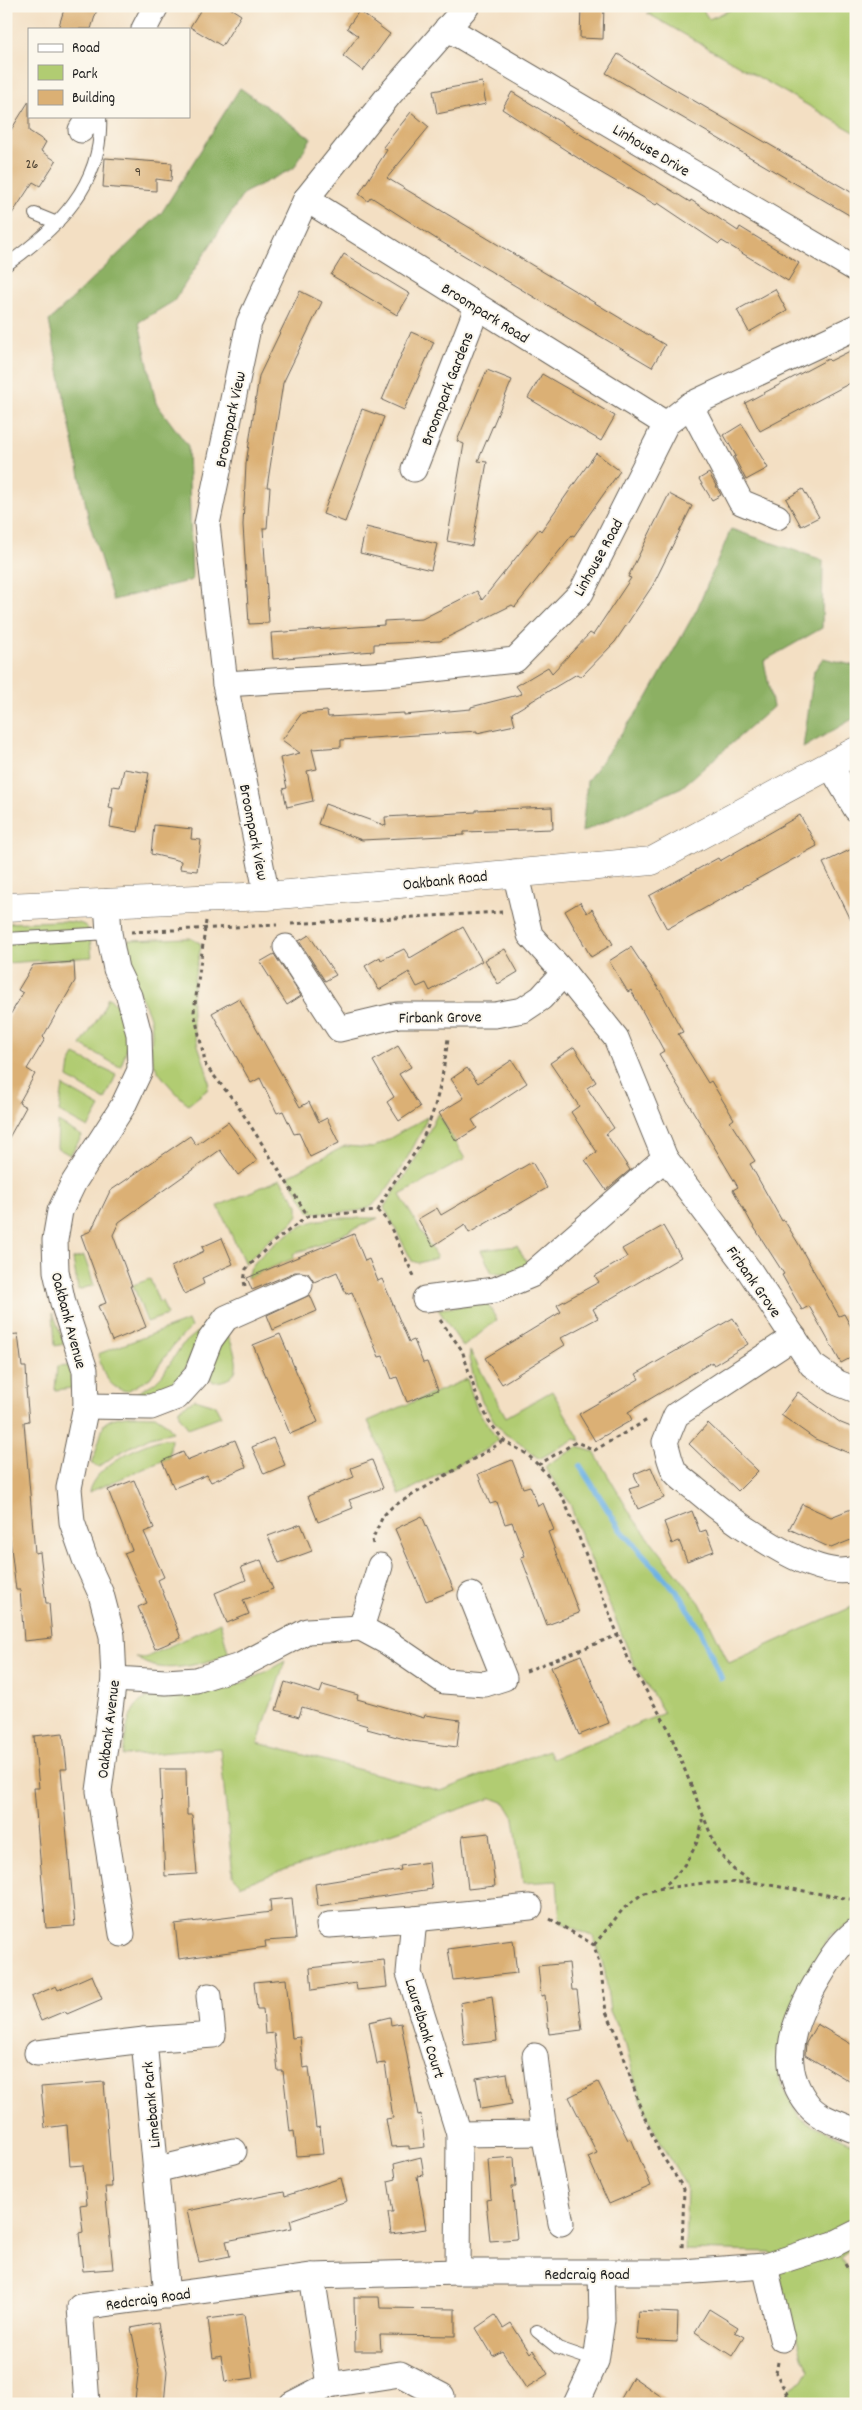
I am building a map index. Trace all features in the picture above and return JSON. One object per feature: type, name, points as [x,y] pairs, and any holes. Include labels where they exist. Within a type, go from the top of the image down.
[{"type":"street","points":[[145,28],[156,6]]},
{"type":"street","name":"Broompark View","points":[[268,896],[225,684],[207,524],[249,323],[306,199],[390,94],[467,6]]},
{"type":"street","name":"Linhouse Drive","points":[[447,28],[856,269]]},
{"type":"street","name":"Broompark Road","points":[[306,199],[477,308],[666,424]]},
{"type":"street","name":"Broompark Gardens","points":[[414,469],[477,308]]},
{"type":"street","name":"Linhouse Road","points":[[225,684],[388,674],[515,660],[581,593],[666,424],[690,405],[856,327]]},
{"type":"street","points":[[690,405],[740,502],[778,517]]},
{"type":"street","name":"Oakbank Road","points":[[6,907],[268,896],[652,861],[856,751]]},
{"type":"street","points":[[830,765],[856,809]]},
{"type":"street","name":"Firbank Grove","points":[[515,872],[530,935],[564,973],[616,1038],[665,1158],[750,1270],[812,1364],[838,1383],[856,1390]]},
{"type":"street","name":"Oakbank Avenue","points":[[107,902],[109,933],[116,968],[129,996],[139,1034],[140,1070],[123,1106],[74,1182],[60,1211],[56,1240],[58,1279],[85,1370],[86,1406],[69,1488],[72,1522],[103,1603],[112,1636],[114,1679],[99,1791],[122,1934]]},
{"type":"street","name":"Firbank Grove","points":[[286,947],[339,1029],[398,1015],[495,1015],[523,1010],[541,998],[564,973]]},
{"type":"street","points":[[425,1299],[495,1290],[531,1275],[665,1158]]},
{"type":"street","points":[[86,1406],[151,1407],[177,1397],[196,1376],[210,1340],[226,1318],[300,1285]]},
{"type":"street","points":[[794,1337],[676,1415],[665,1442],[675,1471],[721,1512],[773,1546],[816,1567],[847,1572],[856,1568]]},
{"type":"street","points":[[361,1628],[380,1566]]},
{"type":"street","points":[[114,1679],[166,1682],[196,1680],[240,1666],[306,1631],[361,1628],[387,1642],[444,1681],[485,1684],[504,1678],[470,1594]]},
{"type":"street","points":[[329,1925],[414,1919],[530,1907]]},
{"type":"street","name":"Laurelbank Court","points":[[414,1919],[409,1973],[459,2134],[458,2272]]},
{"type":"street","points":[[856,1932],[831,1957],[814,1986],[798,2016],[793,2031],[790,2051],[791,2069],[809,2106],[818,2114],[856,2131]]},
{"type":"street","name":"Limebank Park","points":[[38,2053],[144,2040],[214,2035],[209,1996]]},
{"type":"street","name":"Limebank Park","points":[[144,2040],[167,2296]]},
{"type":"street","points":[[535,2056],[544,2134],[560,2223]]},
{"type":"street","points":[[459,2134],[544,2134]]},
{"type":"street","name":"Limebank Park","points":[[155,2170],[234,2151]]},
{"type":"street","name":"Redcraig Road","points":[[87,2404],[80,2307],[312,2276],[458,2272],[682,2272],[765,2266],[834,2244],[856,2233]]},
{"type":"street","points":[[765,2266],[782,2339]]},
{"type":"street","points":[[576,2404],[596,2361],[602,2320],[601,2273]]},
{"type":"street","points":[[312,2276],[329,2385]]},
{"type":"street","points":[[292,2404],[329,2385],[400,2374],[442,2396]]},
{"type":"lane","points":[[6,265],[35,245],[57,223],[79,196],[91,176],[97,147],[90,121]]},
{"type":"lane","points":[[35,214],[57,223]]},
{"type":"lane","points":[[6,939],[109,933]]},
{"type":"lane","points":[[537,2331],[558,2348],[596,2361]]},
{"type":"path","points":[[209,898],[194,1012],[206,1066],[236,1103],[308,1216]]},
{"type":"path","points":[[109,933],[523,911]]},
{"type":"path","points":[[378,1211],[384,1197],[418,1147],[432,1117],[443,1079],[451,1016]]},
{"type":"path","points":[[254,1306],[244,1281],[246,1269],[272,1243],[308,1216],[378,1211],[387,1220],[425,1299],[462,1350],[477,1396],[489,1421],[504,1441],[527,1454],[538,1465],[564,1500],[631,1665],[668,1728],[702,1817],[717,1850],[735,1871],[752,1882]]},
{"type":"path","points":[[538,1465],[576,1442],[595,1450],[656,1415],[672,1423]]},
{"type":"path","points":[[380,1566],[372,1540],[383,1516],[392,1507],[504,1441]]},
{"type":"path","points":[[504,1678],[618,1635]]},
{"type":"path","points":[[657,1889],[669,1882],[685,1863],[702,1829],[702,1817]]},
{"type":"path","points":[[594,1945],[624,1908],[642,1894],[657,1889],[705,1883],[752,1882],[856,1900]]},
{"type":"path","points":[[530,1907],[594,1945],[601,1971],[606,2012],[616,2032],[639,2104],[659,2151],[684,2189],[682,2272]]},
{"type":"path","points":[[782,2339],[776,2372],[792,2404]]},
{"type":"green space","points":[[665,6],[700,6],[709,19],[739,6],[856,6],[856,133],[647,13]]},
{"type":"green space","points":[[240,88],[311,138],[294,168],[244,193],[174,301],[139,322],[156,403],[188,446],[192,580],[113,600],[89,521],[49,321],[162,212]]},
{"type":"green space","points":[[731,529],[823,560],[822,628],[764,661],[773,707],[682,787],[582,832],[587,781],[647,698],[697,609]]},
{"type":"green space","points":[[823,658],[856,666],[856,717],[803,748],[814,671]]},
{"type":"green space","points":[[59,921],[79,923],[88,928],[92,957],[6,963],[6,923]]},
{"type":"green space","points":[[190,938],[200,943],[201,947],[193,986],[192,1015],[194,1032],[209,1082],[207,1090],[188,1105],[165,1081],[154,1064],[151,1054],[151,1022],[129,972],[126,962],[126,951],[128,940]]},
{"type":"green space","points":[[108,997],[120,1012],[126,1030],[126,1049],[120,1067],[81,1045],[102,1012]]},
{"type":"green space","points":[[75,1055],[116,1075],[105,1100],[68,1078],[70,1064]]},
{"type":"green space","points":[[63,1086],[100,1107],[88,1128],[59,1112]]},
{"type":"green space","points":[[438,1113],[465,1159],[400,1195],[437,1258],[418,1263],[412,1261],[384,1207],[413,1164]]},
{"type":"green space","points":[[427,1117],[410,1152],[392,1182],[374,1204],[366,1209],[348,1212],[312,1213],[288,1176],[345,1146],[373,1148]]},
{"type":"green space","points":[[58,1122],[82,1136],[70,1155],[57,1148]]},
{"type":"green space","points":[[280,1179],[298,1205],[298,1215],[291,1224],[269,1240],[245,1264],[218,1206]]},
{"type":"green space","points":[[336,1218],[378,1218],[319,1245],[293,1254],[294,1258],[247,1278],[254,1263],[290,1233],[310,1223]]},
{"type":"green space","points":[[517,1246],[528,1264],[510,1273],[492,1273],[481,1250]]},
{"type":"green space","points":[[84,1256],[94,1285],[78,1290],[73,1259]]},
{"type":"green space","points":[[150,1279],[159,1302],[162,1301],[167,1315],[147,1322],[133,1285]]},
{"type":"green space","points":[[487,1303],[497,1320],[463,1347],[438,1309]]},
{"type":"green space","points":[[53,1313],[64,1344],[55,1346]]},
{"type":"green space","points":[[188,1321],[191,1327],[173,1346],[150,1378],[127,1391],[115,1387],[107,1378],[98,1354]]},
{"type":"green space","points":[[210,1322],[178,1382],[161,1395],[129,1398],[154,1383],[163,1374],[182,1345]]},
{"type":"green space","points":[[228,1335],[236,1358],[235,1372],[224,1381],[213,1382],[209,1376],[213,1353]]},
{"type":"green space","points":[[470,1351],[506,1417],[552,1391],[581,1441],[575,1439],[539,1459],[519,1442],[505,1434],[494,1421],[482,1401],[469,1359]]},
{"type":"green space","points":[[69,1365],[72,1388],[55,1390],[57,1366]]},
{"type":"green space","points":[[467,1379],[477,1409],[498,1440],[489,1448],[400,1495],[368,1421]]},
{"type":"green space","points":[[195,1399],[215,1405],[221,1416],[188,1428],[179,1415],[179,1409]]},
{"type":"green space","points":[[155,1416],[167,1424],[173,1432],[150,1437],[115,1455],[99,1467],[92,1464],[104,1424],[109,1420],[121,1417]]},
{"type":"green space","points":[[164,1439],[171,1439],[169,1458],[89,1492],[92,1483],[109,1465],[144,1445]]},
{"type":"green space","points":[[578,1447],[594,1452],[633,1518],[700,1603],[729,1663],[856,1605],[856,1921],[830,1935],[788,2023],[779,2078],[799,2118],[856,2145],[856,2241],[841,2258],[856,2281],[856,2404],[796,2404],[788,2390],[803,2380],[809,2369],[803,2359],[771,2252],[685,2250],[687,2188],[650,2123],[636,2085],[626,2046],[610,2011],[605,1972],[594,1937],[560,1922],[557,1881],[523,1883],[514,1818],[505,1803],[492,1798],[241,1885],[233,1876],[220,1748],[123,1756],[129,1720],[135,1707],[145,1699],[212,1693],[255,1677],[285,1661],[258,1743],[441,1791],[548,1750],[552,1759],[664,1713],[634,1664],[577,1526],[570,1503],[545,1468],[548,1464]]},
{"type":"green space","points":[[220,1622],[229,1655],[194,1665],[169,1668],[157,1667],[136,1657],[145,1658]]},
{"type":"building","points":[[65,6],[98,6],[91,28],[58,28]]},
{"type":"building","points":[[203,6],[227,6],[241,15],[222,46],[190,27]]},
{"type":"building","points":[[581,6],[604,6],[603,39],[580,38]]},
{"type":"building","points":[[359,11],[390,34],[363,71],[343,56],[358,36],[347,28]]},
{"type":"building","points":[[618,54],[655,78],[856,195],[856,219],[606,73]]},
{"type":"building","points":[[482,82],[486,104],[437,114],[433,91]]},
{"type":"building","points":[[512,92],[690,202],[691,200],[738,231],[740,227],[799,263],[788,281],[722,241],[719,244],[658,203],[656,205],[598,171],[502,109]]},
{"type":"building","points":[[28,103],[29,131],[46,142],[41,151],[56,161],[40,186],[33,182],[6,223],[6,138]]},
{"type":"building","points":[[411,112],[429,127],[387,178],[665,345],[652,367],[438,240],[371,197],[368,201],[359,194],[387,150],[383,147]]},
{"type":"building","points":[[105,158],[172,163],[171,181],[156,179],[156,191],[103,187]]},
{"type":"building","points":[[344,254],[410,294],[397,315],[331,275]]},
{"type":"building","points":[[775,289],[787,311],[749,332],[737,310]]},
{"type":"building","points":[[300,291],[322,302],[283,383],[267,487],[270,487],[267,528],[263,528],[269,623],[249,624],[243,525],[246,464],[259,376]]},
{"type":"building","points":[[411,332],[434,342],[404,410],[382,400]]},
{"type":"building","points":[[856,348],[856,380],[760,431],[745,403],[828,359],[830,361]]},
{"type":"building","points":[[487,370],[512,380],[478,461],[487,462],[472,546],[447,541],[464,444],[457,441]]},
{"type":"building","points":[[542,374],[615,416],[601,441],[528,398]]},
{"type":"building","points":[[362,409],[384,417],[345,522],[323,514]]},
{"type":"building","points":[[742,424],[768,468],[746,480],[734,457],[736,456],[724,435]]},
{"type":"building","points":[[596,453],[620,471],[574,536],[572,535],[515,607],[512,605],[440,641],[374,644],[374,651],[273,659],[271,633],[384,625],[384,621],[422,619],[477,591],[482,600],[539,529],[541,531]]},
{"type":"building","points":[[709,473],[721,495],[712,500],[699,479]]},
{"type":"building","points":[[803,489],[819,517],[801,526],[786,499]]},
{"type":"building","points":[[669,494],[692,506],[653,585],[615,642],[581,677],[577,674],[512,713],[515,725],[477,733],[477,731],[341,740],[341,747],[312,749],[317,769],[307,771],[313,801],[287,807],[283,789],[287,788],[280,758],[300,753],[282,740],[302,713],[327,711],[328,717],[404,713],[404,715],[471,709],[471,707],[522,694],[516,686],[548,667],[552,673],[590,633],[593,635],[631,578],[628,577]]},
{"type":"building","points":[[366,527],[437,544],[431,570],[360,553]]},
{"type":"building","points":[[124,769],[149,773],[138,832],[110,827],[113,809],[109,808],[113,786],[120,787]]},
{"type":"building","points":[[325,804],[386,826],[385,817],[476,812],[476,810],[552,807],[553,829],[464,832],[464,835],[362,840],[318,824]]},
{"type":"building","points":[[800,815],[817,846],[667,929],[649,896],[718,858],[720,861]]},
{"type":"building","points":[[154,825],[192,829],[191,839],[201,840],[197,871],[180,869],[181,861],[151,854]]},
{"type":"building","points":[[856,847],[856,930],[823,863]]},
{"type":"building","points":[[580,902],[587,913],[592,909],[613,944],[591,957],[565,911]]},
{"type":"building","points":[[463,927],[482,961],[430,991],[426,983],[417,987],[409,972],[379,990],[365,966],[380,957],[381,960],[404,949],[410,958]]},
{"type":"building","points":[[309,935],[336,975],[325,981],[299,941]]},
{"type":"building","points":[[631,947],[661,992],[683,1032],[678,1034],[708,1083],[711,1081],[734,1119],[730,1122],[755,1161],[750,1164],[782,1221],[784,1220],[798,1243],[839,1316],[844,1314],[856,1336],[856,1355],[841,1363],[809,1306],[802,1310],[782,1275],[784,1274],[752,1224],[733,1190],[738,1187],[659,1054],[664,1051],[631,990],[628,992],[609,961]]},
{"type":"building","points":[[505,949],[518,972],[498,984],[485,960]]},
{"type":"building","points":[[274,954],[301,996],[287,1005],[260,962]]},
{"type":"building","points":[[74,962],[75,981],[27,1069],[35,1074],[19,1103],[26,1107],[6,1143],[6,1022],[23,993],[18,990],[33,965]]},
{"type":"building","points":[[239,998],[300,1107],[309,1102],[319,1122],[327,1118],[339,1143],[310,1157],[299,1133],[294,1134],[283,1111],[277,1113],[260,1078],[251,1083],[212,1013]]},
{"type":"building","points":[[398,1046],[411,1067],[399,1074],[420,1107],[399,1121],[387,1102],[394,1097],[373,1061]]},
{"type":"building","points":[[574,1047],[596,1082],[587,1088],[614,1128],[606,1134],[630,1170],[606,1190],[585,1160],[597,1152],[571,1112],[579,1106],[550,1063]]},
{"type":"building","points":[[512,1060],[527,1083],[472,1120],[477,1128],[456,1141],[439,1113],[464,1098],[451,1079],[467,1068],[478,1083]]},
{"type":"building","points":[[228,1122],[257,1161],[238,1175],[220,1150],[119,1222],[113,1235],[146,1327],[112,1341],[98,1306],[106,1303],[81,1235],[91,1231],[110,1191],[190,1136],[196,1145]]},
{"type":"building","points":[[532,1162],[547,1188],[469,1233],[465,1225],[433,1246],[418,1219],[437,1208],[441,1215]]},
{"type":"building","points":[[663,1226],[681,1257],[593,1309],[598,1318],[561,1338],[565,1345],[502,1384],[485,1358],[561,1312],[557,1305],[599,1282],[595,1276],[627,1257],[622,1249]]},
{"type":"building","points":[[354,1234],[365,1261],[369,1259],[378,1281],[382,1279],[409,1342],[414,1340],[423,1363],[427,1362],[438,1390],[407,1402],[397,1377],[392,1379],[383,1356],[379,1357],[352,1292],[346,1294],[337,1272],[314,1282],[308,1273],[295,1272],[252,1290],[247,1278]]},
{"type":"building","points":[[222,1238],[233,1264],[202,1278],[204,1284],[184,1294],[171,1267],[204,1251],[202,1247]]},
{"type":"building","points":[[310,1295],[317,1311],[273,1330],[267,1315]]},
{"type":"building","points":[[733,1318],[748,1344],[714,1365],[712,1362],[628,1412],[632,1420],[595,1441],[579,1414],[639,1379],[636,1374]]},
{"type":"building","points":[[18,1334],[22,1367],[26,1367],[29,1421],[24,1422],[35,1553],[40,1552],[46,1603],[49,1603],[52,1638],[24,1641],[20,1590],[16,1590],[10,1539],[6,1540],[6,1335]]},
{"type":"building","points":[[280,1334],[318,1422],[290,1434],[253,1345]]},
{"type":"building","points":[[798,1392],[841,1423],[856,1429],[856,1456],[815,1439],[781,1415]]},
{"type":"building","points":[[708,1423],[758,1471],[738,1491],[689,1444]]},
{"type":"building","points":[[273,1438],[285,1465],[264,1474],[252,1447]]},
{"type":"building","points":[[235,1440],[246,1467],[211,1482],[207,1475],[174,1488],[162,1461],[183,1452],[187,1460]]},
{"type":"building","points":[[372,1460],[383,1488],[349,1500],[353,1508],[318,1522],[308,1496],[354,1477],[351,1468]]},
{"type":"building","points":[[512,1460],[523,1488],[530,1486],[538,1506],[543,1503],[554,1530],[548,1532],[579,1613],[547,1625],[521,1557],[525,1556],[512,1522],[505,1524],[497,1502],[490,1504],[478,1474]]},
{"type":"building","points":[[651,1467],[664,1498],[638,1509],[629,1489],[639,1486],[634,1474]]},
{"type":"building","points":[[134,1480],[154,1528],[144,1532],[164,1577],[158,1580],[181,1638],[155,1649],[138,1607],[147,1603],[124,1553],[132,1550],[108,1490]]},
{"type":"building","points":[[802,1504],[831,1517],[856,1507],[856,1538],[831,1548],[789,1529]]},
{"type":"building","points":[[692,1511],[700,1532],[706,1530],[714,1551],[687,1561],[679,1541],[672,1544],[664,1522]]},
{"type":"building","points":[[422,1516],[454,1590],[426,1601],[395,1529]]},
{"type":"building","points":[[301,1524],[312,1551],[279,1563],[268,1536]]},
{"type":"building","points":[[261,1560],[273,1589],[243,1600],[249,1614],[227,1623],[215,1593],[246,1580],[241,1567]]},
{"type":"building","points":[[581,1655],[609,1723],[579,1735],[551,1667]]},
{"type":"building","points":[[285,1682],[320,1693],[323,1685],[358,1695],[357,1699],[424,1718],[425,1715],[460,1720],[457,1747],[412,1741],[367,1729],[368,1726],[302,1707],[299,1717],[276,1710]]},
{"type":"building","points":[[63,1733],[67,1769],[61,1769],[75,1926],[46,1928],[34,1788],[39,1788],[34,1736]]},
{"type":"building","points":[[160,1769],[186,1769],[187,1815],[192,1815],[197,1874],[165,1876]]},
{"type":"building","points":[[489,1833],[495,1886],[468,1889],[462,1836]]},
{"type":"building","points":[[429,1862],[432,1889],[318,1906],[315,1884],[401,1870],[400,1866]]},
{"type":"building","points":[[292,1898],[296,1939],[265,1941],[266,1947],[179,1959],[175,1924],[271,1912],[270,1900]]},
{"type":"building","points":[[513,1940],[517,1973],[453,1980],[448,1949]]},
{"type":"building","points":[[384,1960],[387,1987],[357,1990],[356,1983],[312,1990],[310,1968]]},
{"type":"building","points":[[569,1963],[572,1990],[577,1990],[582,2030],[549,2034],[545,1995],[541,1996],[538,1966]]},
{"type":"building","points":[[92,1975],[102,1999],[67,2014],[65,2011],[41,2021],[31,1997],[56,1986],[58,1990]]},
{"type":"building","points":[[286,1979],[292,2038],[300,2037],[303,2068],[309,2067],[316,2128],[320,2127],[323,2154],[297,2156],[294,2131],[290,2132],[283,2071],[278,2071],[274,2033],[265,2034],[263,2009],[257,2009],[254,1982]]},
{"type":"building","points":[[492,1996],[497,2041],[464,2045],[460,2003]]},
{"type":"building","points":[[390,2017],[391,2025],[401,2023],[418,2115],[421,2114],[425,2147],[409,2149],[409,2146],[391,2147],[386,2119],[393,2118],[385,2063],[377,2064],[369,2022]]},
{"type":"building","points":[[817,2024],[856,2047],[856,2085],[805,2055],[806,2043]]},
{"type":"building","points":[[507,2073],[512,2104],[481,2109],[476,2078]]},
{"type":"building","points":[[104,2082],[112,2187],[105,2187],[113,2269],[83,2271],[79,2233],[83,2232],[80,2205],[87,2204],[83,2165],[70,2166],[67,2125],[45,2128],[41,2087]]},
{"type":"building","points":[[598,2082],[628,2140],[631,2138],[651,2186],[609,2204],[588,2157],[597,2153],[569,2097]]},
{"type":"building","points":[[421,2157],[424,2175],[417,2176],[426,2229],[391,2234],[388,2212],[393,2212],[388,2181],[396,2179],[394,2164]]},
{"type":"building","points":[[514,2157],[516,2187],[512,2187],[517,2239],[490,2241],[486,2200],[491,2199],[488,2159]]},
{"type":"building","points":[[341,2178],[347,2201],[290,2220],[292,2228],[226,2241],[230,2256],[199,2262],[187,2211],[284,2192],[285,2196]]},
{"type":"building","points":[[354,2297],[379,2297],[380,2308],[455,2309],[455,2336],[380,2335],[381,2351],[355,2351]]},
{"type":"building","points":[[709,2309],[738,2327],[735,2332],[744,2337],[732,2356],[695,2332]]},
{"type":"building","points":[[638,2311],[678,2313],[677,2342],[636,2340]]},
{"type":"building","points":[[244,2314],[253,2378],[225,2382],[221,2356],[213,2358],[208,2319]]},
{"type":"building","points":[[495,2315],[503,2328],[511,2323],[530,2353],[533,2350],[548,2374],[526,2388],[502,2351],[493,2356],[476,2328]]},
{"type":"building","points":[[158,2323],[167,2371],[164,2404],[135,2400],[139,2367],[131,2328]]},
{"type":"building","points":[[633,2377],[672,2404],[618,2404]]},
{"type":"waterway","points":[[580,1466],[620,1529],[681,1597],[701,1632],[721,1678]]}]
